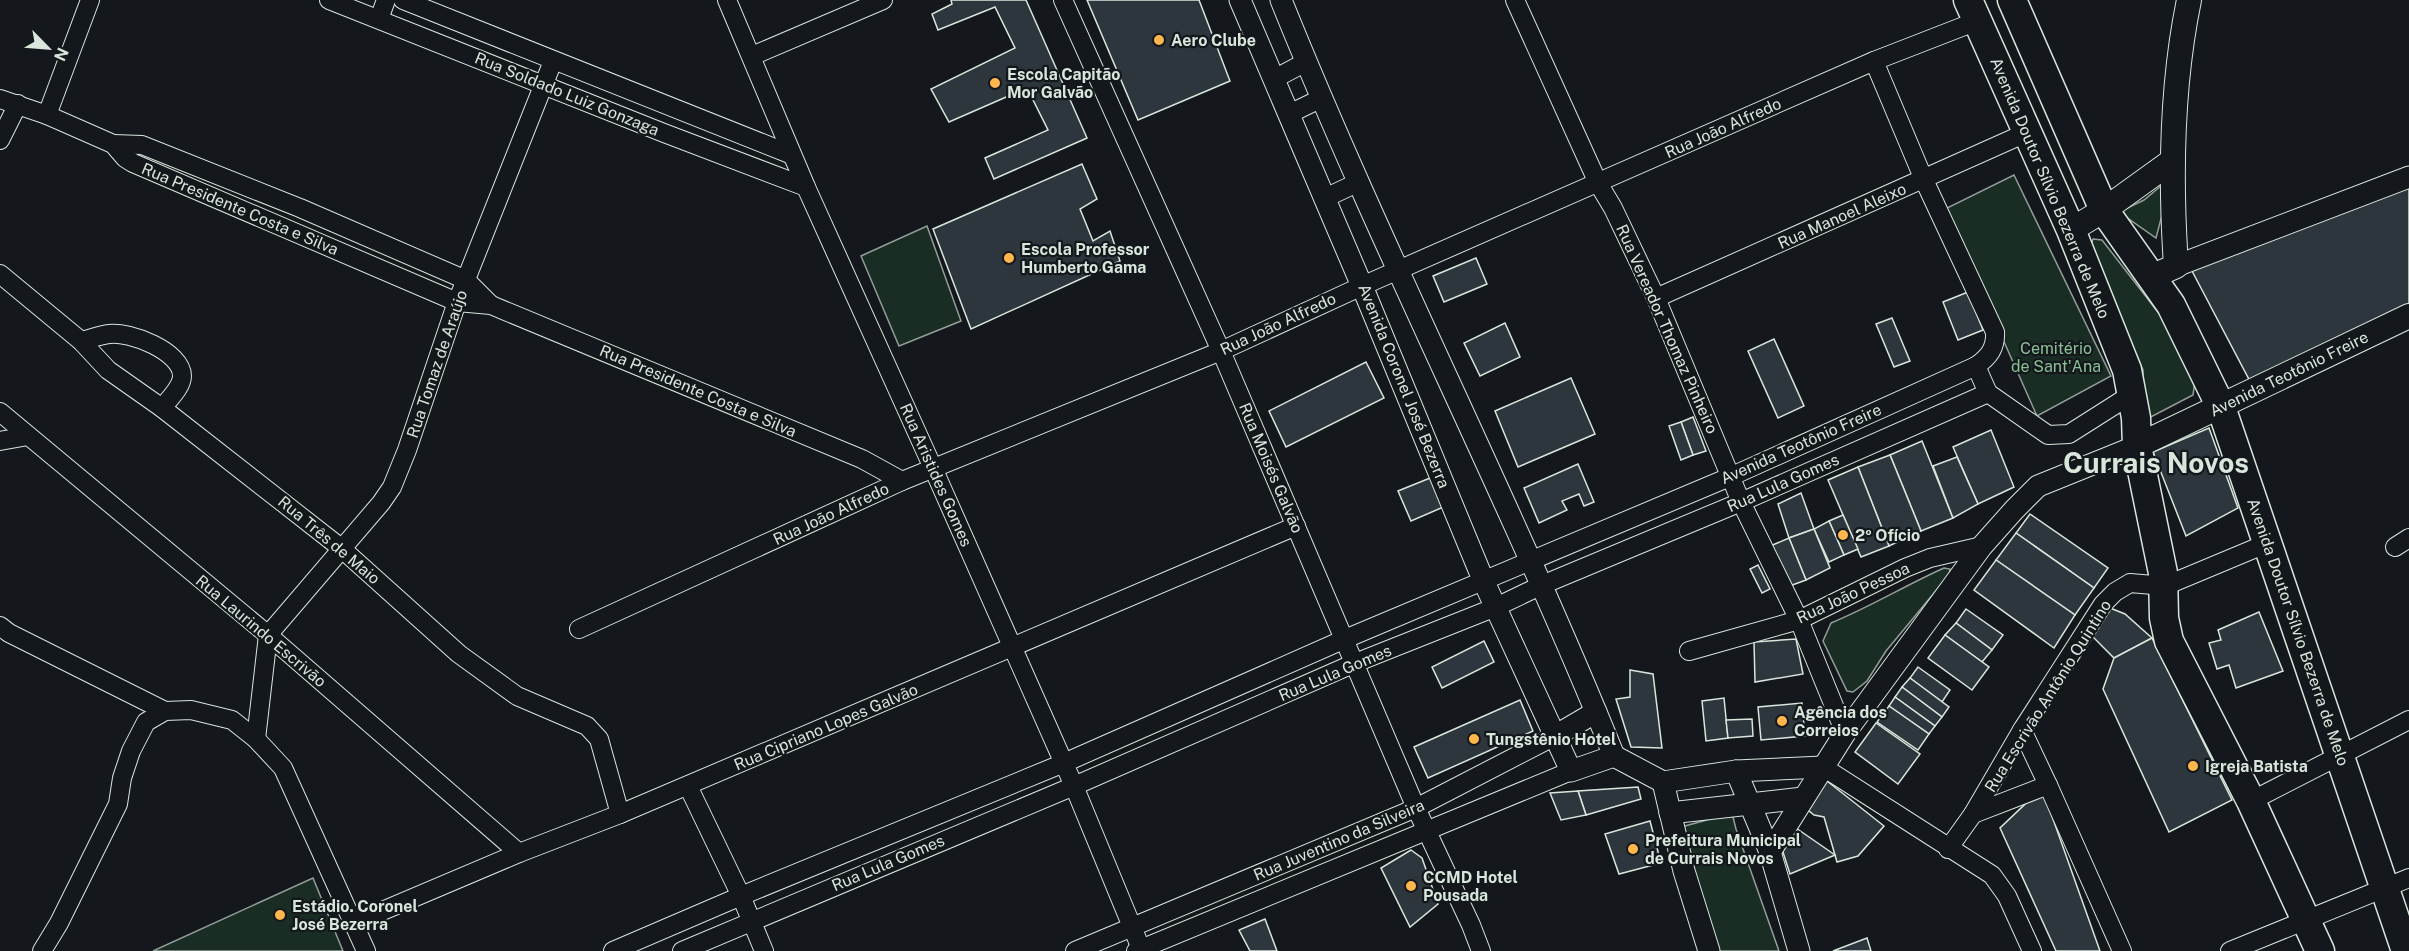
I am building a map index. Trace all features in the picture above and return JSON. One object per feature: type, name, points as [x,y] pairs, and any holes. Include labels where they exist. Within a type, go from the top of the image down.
[{"type":"highway","name":"Avenida Doutor Sílvio Bezerra de Melo","points":[[2012,0],[2104,210],[2164,271],[2182,325],[2221,407],[2340,755],[2397,882],[2406,951]]},
{"type":"highway","name":"Avenida Doutor Sílvio Bezerra de Melo","points":[[1973,11],[2071,230],[2127,370],[2132,394],[2137,446],[2165,586],[2164,618],[2169,641],[2251,801],[2320,951]]},
{"type":"main road","points":[[2164,271],[2181,36],[2179,0]]},
{"type":"main road","points":[[2181,36],[2189,0]]},
{"type":"main road","points":[[2071,230],[2104,210],[2172,161]]},
{"type":"main road","name":"Avenida Teotônio Freire","points":[[2137,446],[2409,316]]},
{"type":"street","points":[[47,115],[90,0]]},
{"type":"street","name":"Rua Soldado Luiz Gonzaga","points":[[329,0],[806,187]]},
{"type":"street","points":[[379,20],[386,0]]},
{"type":"street","name":"Rua Soldado Luiz Gonzaga","points":[[403,0],[792,155]]},
{"type":"street","name":"Rua Aristides Gomes","points":[[727,0],[806,187],[1074,786],[1140,950]]},
{"type":"street","points":[[752,56],[883,0]]},
{"type":"street","name":"Rua Moisés Galvão","points":[[1063,0],[1221,351],[1476,947]]},
{"type":"street","name":"Avenida Coronel José Bezerra","points":[[1240,0],[1362,286],[1484,582],[1570,771]]},
{"type":"street","points":[[1281,0],[1397,271],[1542,585],[1614,756],[1663,782],[1736,771],[1823,767],[1992,875],[2007,896],[2032,951]]},
{"type":"street","name":"Rua Vereador Thomaz Pinheiro","points":[[1515,0],[1598,183],[1613,208],[1656,298],[1741,502],[1799,620],[1845,734]]},
{"type":"street","name":"Rua João Alfredo","points":[[579,629],[933,468],[1221,351],[1362,286],[1875,61],[1973,11]]},
{"type":"street","name":"Rua Tomaz de Araújo","points":[[268,635],[381,503],[392,487],[407,450],[457,302],[553,61]]},
{"type":"street","points":[[1875,61],[1924,180],[1995,332],[1996,339],[1988,358],[1976,366],[1988,393],[2049,435],[2063,436],[2132,394]]},
{"type":"street","points":[[1274,79],[1306,62]]},
{"type":"street","points":[[1289,114],[1322,98]]},
{"type":"street","points":[[0,140],[9,101],[113,144]]},
{"type":"street","points":[[664,133],[674,109]]},
{"type":"street","name":"Rua Manoel Aleixo","points":[[1656,298],[2028,132]]},
{"type":"street","name":"Rua Presidente Costa e Silva","points":[[113,144],[142,145],[300,208],[466,280],[491,304]]},
{"type":"street","name":"Rua Presidente Costa e Silva","points":[[113,144],[125,158],[133,163],[290,232],[457,302],[491,304],[862,459],[903,481]]},
{"type":"street","points":[[2164,271],[2409,177]]},
{"type":"street","points":[[215,198],[224,178]]},
{"type":"street","points":[[1325,198],[1359,182]]},
{"type":"street","points":[[290,232],[300,208]]},
{"type":"street","name":"Rua Três de Maio","points":[[2,277],[81,341],[108,370],[162,408],[341,548],[459,654],[517,696],[587,726],[593,731],[599,739],[620,814]]},
{"type":"street","points":[[81,341],[110,333],[130,335],[145,340],[168,354],[182,372],[182,378],[162,408]]},
{"type":"street","name":"Avenida Teotônio Freire","points":[[1530,560],[1732,476],[1976,366]]},
{"type":"street","name":"Rua Lula Gomes","points":[[682,951],[1074,786],[1354,663],[1496,607],[1542,585],[1741,502],[1988,393]]},
{"type":"street","name":"Rua Laurindo Escrivão","points":[[0,412],[268,635],[519,853]]},
{"type":"street","points":[[1831,431],[1842,458]]},
{"type":"street","points":[[0,441],[28,436]]},
{"type":"street","points":[[1770,852],[1845,734],[1982,546],[2038,486],[2137,446]]},
{"type":"street","name":"Rua Cipriano Lopes Galvão","points":[[354,923],[519,853],[688,786],[1296,526]]},
{"type":"street","points":[[2165,586],[2268,543]]},
{"type":"street","name":"Rua João Pessoa","points":[[1689,651],[1799,620],[1905,568],[1930,558],[1982,546]]},
{"type":"street","name":"Rua Lula Gomes","points":[[614,951],[741,896],[1064,764],[1345,639],[1484,582],[1530,560]]},
{"type":"street","name":"Rua Escrivão Antônio Quintino","points":[[1948,849],[1973,814],[2022,730],[2103,604],[2115,592],[2130,583],[2165,586]]},
{"type":"street","points":[[0,626],[9,633],[165,711]]},
{"type":"street","points":[[256,739],[268,635]]},
{"type":"street","points":[[42,951],[118,804],[122,778],[131,751],[146,722],[165,711],[190,710],[232,720],[256,739],[284,768],[366,951]]},
{"type":"street","name":"Rua Juventino da Silveira","points":[[1075,951],[1416,808],[1555,736],[1596,712]]},
{"type":"street","points":[[2251,801],[2409,720]]},
{"type":"street","points":[[2022,730],[2122,951]]},
{"type":"street","name":"Rua Juventino da Silveira","points":[[1140,950],[1570,771],[1614,756]]},
{"type":"street","points":[[1736,771],[1770,852],[1799,951]]},
{"type":"street","points":[[1663,782],[1684,871],[1709,951]]},
{"type":"street","points":[[1973,814],[2048,785]]},
{"type":"street","points":[[688,786],[741,896],[764,951]]},
{"type":"street","points":[[1670,813],[1803,798]]},
{"type":"street","points":[[890,836],[899,859]]},
{"type":"street","points":[[1263,873],[1272,896]]},
{"type":"street","points":[[2230,951],[2397,882]]},
{"type":"green space","name":"Cemitério de Sant'Ana","points":[[2014,175],[2111,376],[2037,416],[1945,209]]},
{"type":"green space","points":[[2162,185],[2162,215],[2156,238],[2119,212],[2144,200]]},
{"type":"green space","points":[[927,226],[961,321],[899,346],[861,256]]},
{"type":"green space","points":[[2093,239],[2102,240],[2168,325],[2195,380],[2193,395],[2143,421],[2143,370],[2090,249]]},
{"type":"green space","points":[[1944,568],[1950,569],[1949,575],[1886,651],[1867,681],[1853,692],[1847,691],[1823,641],[1831,623]]},
{"type":"green space","points":[[1732,813],[1779,951],[1711,951],[1681,833],[1685,826]]},
{"type":"green space","name":"Estádio. Coronel José Bezerra","points":[[313,878],[343,951],[153,951]]},
{"type":"building","points":[[951,0],[1026,0],[1087,138],[994,179],[985,158],[1048,130],[1027,88],[949,122],[931,89],[1015,48],[995,7],[938,30],[932,14],[952,4]]},
{"type":"building","name":"Aero Clube","points":[[1087,0],[1199,0],[1230,81],[1138,120]]},
{"type":"building","points":[[1082,164],[1097,199],[1080,209],[1093,241],[1110,231],[1120,261],[971,329],[933,229]]},
{"type":"building","points":[[2409,180],[2409,304],[2252,385],[2192,271]]},
{"type":"building","points":[[1476,258],[1487,284],[1444,302],[1433,276]]},
{"type":"building","points":[[1968,292],[1983,330],[1958,340],[1943,302]]},
{"type":"building","points":[[1892,318],[1910,361],[1894,367],[1876,324]]},
{"type":"building","points":[[1505,323],[1520,357],[1480,376],[1464,343]]},
{"type":"building","points":[[1774,339],[1804,406],[1778,418],[1748,351]]},
{"type":"building","points":[[1366,362],[1384,398],[1286,447],[1269,411]]},
{"type":"building","points":[[1571,378],[1595,434],[1518,467],[1495,411]]},
{"type":"building","points":[[1693,417],[1706,451],[1693,455],[1681,422]]},
{"type":"building","points":[[1681,422],[1693,455],[1681,460],[1669,426]]},
{"type":"building","points":[[2209,428],[2238,508],[2186,536],[2153,452]]},
{"type":"building","points":[[1991,430],[2014,487],[1978,504],[1953,447]]},
{"type":"building","points":[[1922,441],[1953,518],[1921,531],[1890,455]]},
{"type":"building","points":[[1890,455],[1921,531],[1889,546],[1858,467]]},
{"type":"building","points":[[1957,457],[1978,504],[1953,518],[1933,466]]},
{"type":"building","points":[[1578,464],[1594,502],[1584,506],[1579,494],[1562,501],[1567,510],[1539,523],[1524,488]]},
{"type":"building","points":[[1858,467],[1889,546],[1861,557],[1828,480]]},
{"type":"building","points":[[1435,476],[1448,505],[1411,521],[1398,491]]},
{"type":"building","points":[[1801,493],[1814,529],[1789,538],[1778,504]]},
{"type":"building","points":[[2030,514],[2108,568],[2094,588],[2016,533]]},
{"type":"building","name":"2º Ofício","points":[[1843,515],[1858,549],[1844,555],[1829,521]]},
{"type":"building","points":[[1829,521],[1844,555],[1829,562],[1814,529]]},
{"type":"building","points":[[1814,529],[1830,568],[1806,580],[1789,538]]},
{"type":"building","points":[[2016,533],[2094,588],[2075,615],[1996,560]]},
{"type":"building","points":[[1789,538],[1806,580],[1784,588],[1768,547]]},
{"type":"building","points":[[1996,560],[2075,615],[2054,648],[1974,590]]},
{"type":"building","points":[[1758,565],[1770,589],[1762,593],[1750,569]]},
{"type":"building","points":[[2110,608],[2125,614],[2152,638],[2114,658],[2093,637]]},
{"type":"building","points":[[1966,609],[2003,635],[1992,650],[1956,623]]},
{"type":"building","points":[[2259,612],[2283,671],[2236,688],[2229,665],[2217,669],[2209,643],[2221,640],[2218,630]]},
{"type":"building","points":[[1956,623],[1992,650],[1982,662],[1945,635]]},
{"type":"building","points":[[1945,635],[1989,667],[1972,690],[1928,658]]},
{"type":"building","points":[[2152,638],[2232,800],[2169,832],[2103,689],[2114,658]]},
{"type":"building","points":[[1796,639],[1803,674],[1755,682],[1754,642]]},
{"type":"building","points":[[1484,641],[1494,662],[1442,688],[1432,667]]},
{"type":"building","points":[[1918,667],[1950,690],[1942,702],[1910,678]]},
{"type":"building","points":[[1630,670],[1653,674],[1662,748],[1631,747],[1616,699],[1630,697]]},
{"type":"building","points":[[1910,678],[1949,707],[1942,717],[1902,687]]},
{"type":"building","points":[[1902,687],[1942,717],[1935,726],[1895,697]]},
{"type":"building","points":[[1895,697],[1935,726],[1929,734],[1889,706]]},
{"type":"building","points":[[1724,698],[1728,738],[1706,741],[1702,701]]},
{"type":"building","name":"Tungstênio Hotel","points":[[1520,700],[1533,731],[1428,778],[1414,747]]},
{"type":"building","name":"Agência dos Correios","points":[[1802,703],[1805,736],[1761,740],[1758,707]]},
{"type":"building","points":[[1889,706],[1929,734],[1918,750],[1877,722]]},
{"type":"building","points":[[1752,719],[1753,736],[1728,738],[1726,720]]},
{"type":"building","points":[[1876,723],[1920,754],[1898,784],[1855,752]]},
{"type":"building","points":[[1827,781],[1884,826],[1858,856],[1837,862],[1824,817],[1814,815],[1803,806]]},
{"type":"building","points":[[1638,787],[1641,799],[1586,815],[1578,791]]},
{"type":"building","points":[[2042,788],[2100,951],[2056,951],[2000,828]]},
{"type":"building","points":[[1578,791],[1586,815],[1561,820],[1550,793]]},
{"type":"building","name":"Prefeitura Municipal de Currais Novos","points":[[1650,821],[1661,863],[1619,874],[1605,834]]},
{"type":"building","points":[[1796,828],[1835,855],[1790,874],[1782,849]]},
{"type":"building","name":"CCMD Hotel Pousada","points":[[1411,850],[1422,858],[1438,904],[1410,927],[1381,868]]},
{"type":"building","points":[[1265,919],[1277,951],[1250,951],[1239,930]]},
{"type":"building","points":[[1867,938],[1871,951],[1833,951]]},
{"type":"place","name":"Aero Clube","points":[[1159,40]]},
{"type":"place","name":"Escola Capitão Mor Galvão","points":[[995,83]]},
{"type":"place","name":"Escola Professor Humberto Gama","points":[[1009,258]]},
{"type":"place","name":"2º Ofício","points":[[1843,535]]},
{"type":"place","name":"Agência dos Correios","points":[[1782,721]]},
{"type":"place","name":"Tungstênio Hotel","points":[[1474,739]]},
{"type":"place","name":"Igreja Batista","points":[[2193,766]]},
{"type":"place","name":"Prefeitura Municipal de Currais Novos","points":[[1633,849]]},
{"type":"place","name":"CCMD Hotel Pousada","points":[[1411,886]]},
{"type":"place","name":"Estádio. Coronel José Bezerra","points":[[280,915]]},
{"type":"district","name":"Currais Novos","points":[[2156,462]]}]
